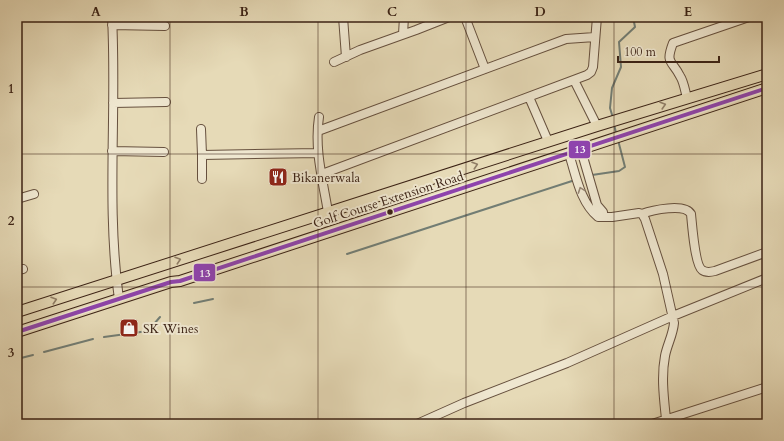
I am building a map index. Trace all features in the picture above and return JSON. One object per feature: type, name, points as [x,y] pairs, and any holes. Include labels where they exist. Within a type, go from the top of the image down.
[{"type":"main road","name":"Golf Course Extension Road","points":[[17,312],[548,141],[767,74]]},
{"type":"main road","name":"Golf Course Extension Road","points":[[17,332],[171,282],[180,281],[767,88]]},
{"type":"main road","points":[[718,89],[724,102]]},
{"type":"street","points":[[344,17],[346,57]]},
{"type":"street","points":[[403,34],[404,17]]},
{"type":"street","points":[[334,62],[360,50],[449,17]]},
{"type":"street","points":[[465,17],[485,69]]},
{"type":"street","points":[[322,174],[574,80],[591,72],[594,60],[597,17]]},
{"type":"street","points":[[687,98],[680,76],[669,60],[669,53],[673,43],[749,17]]},
{"type":"street","points":[[118,299],[114,236],[112,152],[112,21],[165,26]]},
{"type":"street","points":[[318,131],[566,39],[595,37]]},
{"type":"street","points":[[574,80],[596,126]]},
{"type":"street","points":[[529,97],[548,141]]},
{"type":"street","points":[[113,102],[166,102]]},
{"type":"street","points":[[319,118],[318,153],[328,212]]},
{"type":"street","points":[[200,129],[202,179]]},
{"type":"street","points":[[581,150],[595,199],[597,205],[603,212],[603,217]]},
{"type":"street","points":[[112,152],[164,152]]},
{"type":"street","points":[[202,154],[318,153]]},
{"type":"street","points":[[569,154],[585,201],[590,211],[598,217],[612,217],[636,213],[642,214],[657,209],[689,211],[691,214],[697,260],[703,271],[715,271],[767,252]]},
{"type":"street","points":[[17,199],[34,194]]},
{"type":"street","points":[[642,214],[645,218],[663,274],[673,316],[673,330],[666,350],[663,371],[666,420]]},
{"type":"street","points":[[417,424],[464,403],[567,363],[673,316],[767,278]]},
{"type":"street","points":[[652,424],[767,387]]},
{"type":"waterway","points":[[613,118],[610,108],[612,88],[621,67],[619,42],[635,27],[633,17]]},
{"type":"waterway","points":[[614,124],[616,133]]},
{"type":"waterway","points":[[592,175],[619,171],[625,167],[618,140]]},
{"type":"waterway","points":[[347,254],[572,181]]},
{"type":"waterway","points":[[194,303],[213,299]]},
{"type":"waterway","points":[[104,337],[148,331],[160,317]]},
{"type":"waterway","points":[[44,352],[93,339]]},
{"type":"waterway","points":[[17,359],[33,355]]},
{"type":"transit line","name":"13","points":[[17,332],[171,282],[180,281],[767,88]]},
{"type":"place","name":"Bikanerwala","points":[[278,177]]},
{"type":"place","name":"SK Wines","points":[[129,328]]}]
